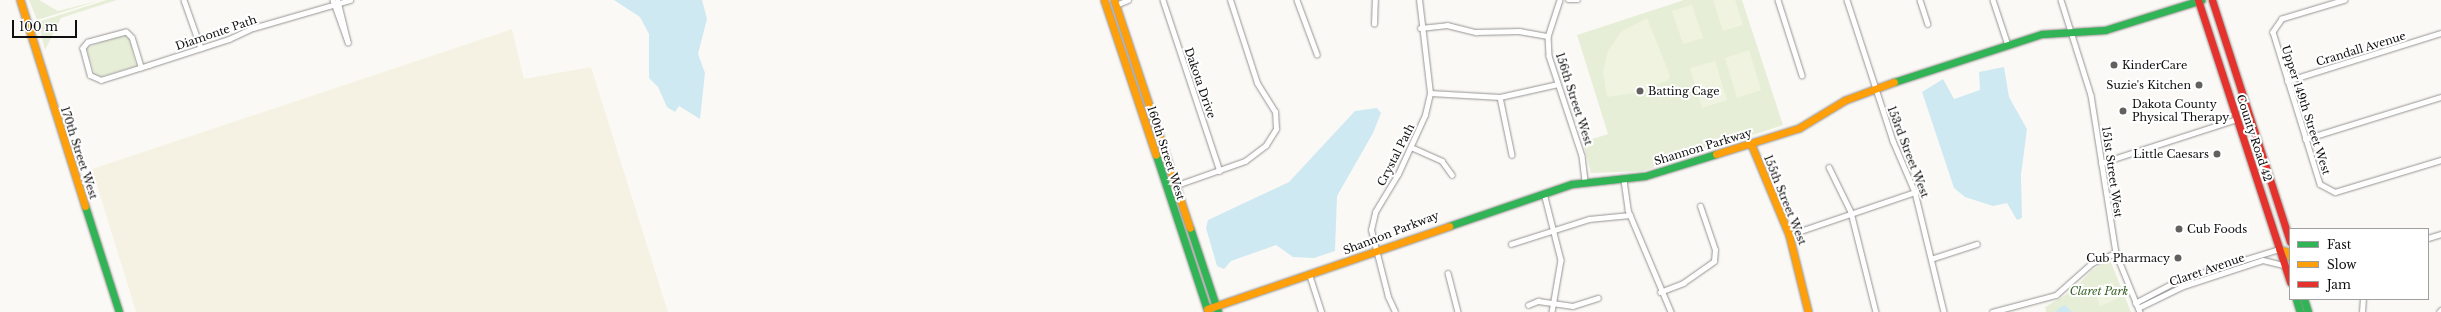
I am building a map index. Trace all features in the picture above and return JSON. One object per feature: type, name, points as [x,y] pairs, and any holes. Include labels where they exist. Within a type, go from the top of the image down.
[{"type":"main road","name":"170th Street West","points":[[20,0],[119,312]]},
{"type":"main road","name":"160th Street West","points":[[1104,0],[1207,310]]},
{"type":"main road","points":[[1108,0],[1111,6],[1115,3]]},
{"type":"main road","name":"Shannon Parkway","points":[[1207,310],[1217,309],[1375,251],[1544,192],[1585,181],[1624,180],[1751,144],[1799,128],[1845,100],[1876,88],[2042,34],[2105,30],[2199,0]]},
{"type":"main road","name":"County Road 42","points":[[2199,0],[2289,279]]},
{"type":"main road","name":"County Road 42","points":[[2212,0],[2289,239]]},
{"type":"main road","name":"160th Street West","points":[[1115,3],[1177,185],[1217,309]]},
{"type":"main road","name":"155th Street West","points":[[1751,144],[1789,235],[1808,312]]},
{"type":"main road","points":[[2279,249],[2288,252],[2289,254]]},
{"type":"main road","points":[[2296,300],[2300,312]]},
{"type":"main road","points":[[2304,300],[2308,312]]},
{"type":"main road","points":[[2309,300],[2313,312]]},
{"type":"street","points":[[184,0],[201,48]]},
{"type":"street","name":"Diamonte Path","points":[[141,68],[131,36],[122,31],[85,44],[83,51],[90,75],[101,80],[141,68],[201,48],[333,2],[350,0]]},
{"type":"street","points":[[1115,3],[1128,0]]},
{"type":"street","name":"Dakota Drive","points":[[1163,0],[1220,172]]},
{"type":"street","points":[[1177,185],[1220,172],[1246,161],[1270,141],[1276,129],[1276,116],[1257,83],[1230,0]]},
{"type":"street","points":[[1296,0],[1317,54]]},
{"type":"street","points":[[1374,24],[1375,0]]},
{"type":"street","name":"Crystal Path","points":[[1396,312],[1371,236],[1374,216],[1411,147],[1425,116],[1430,93],[1420,28],[1419,0]]},
{"type":"street","name":"156th Street West","points":[[1560,0],[1548,36],[1549,56],[1582,156],[1585,181]]},
{"type":"street","points":[[1568,0],[1578,0]]},
{"type":"street","points":[[1778,0],[1802,75]]},
{"type":"street","name":"153rd Street West","points":[[1847,0],[1876,88],[1915,192],[1944,312]]},
{"type":"street","points":[[1920,0],[1928,24]]},
{"type":"street","points":[[1993,0],[2008,45]]},
{"type":"street","name":"151st Street West","points":[[2061,0],[2091,95],[2116,253],[2139,310]]},
{"type":"street","points":[[2334,2],[2345,0]]},
{"type":"street","points":[[333,2],[348,42],[338,1]]},
{"type":"street","name":"Upper 149th Street West","points":[[2334,2],[2282,19],[2274,26],[2275,44],[2320,184],[2335,192],[2441,160]]},
{"type":"street","points":[[1420,28],[1446,25],[1476,32],[1520,31],[1548,36]]},
{"type":"street","name":"Crandall Avenue","points":[[2287,81],[2441,33]]},
{"type":"street","points":[[1430,93],[1500,97],[1558,84]]},
{"type":"street","points":[[1500,97],[1512,155]]},
{"type":"street","points":[[2305,139],[2441,97]]},
{"type":"street","points":[[2102,163],[2237,119]]},
{"type":"street","points":[[1411,147],[1442,161],[1452,175]]},
{"type":"street","points":[[1829,167],[1851,212],[1876,312]]},
{"type":"street","points":[[1624,180],[1630,215],[1660,292],[1671,312]]},
{"type":"street","points":[[1544,192],[1556,230],[1561,260],[1552,312]]},
{"type":"street","points":[[1789,235],[1851,212],[1915,192]]},
{"type":"street","points":[[1660,292],[1683,282],[1714,261],[1715,250],[1700,206]]},
{"type":"street","points":[[1511,244],[1589,219],[1630,215]]},
{"type":"street","points":[[2429,238],[2441,234]]},
{"type":"street","points":[[1931,259],[1977,244]]},
{"type":"street","name":"Claret Avenue","points":[[2135,303],[2179,280],[2279,249]]},
{"type":"street","points":[[1992,312],[2011,311],[2056,295],[2092,264],[2116,253]]},
{"type":"street","name":"Claret Avenue","points":[[2139,310],[2181,287],[2263,260],[2273,260],[2284,265]]},
{"type":"street","points":[[1448,273],[1458,312]]},
{"type":"street","points":[[1310,276],[1322,312]]},
{"type":"street","points":[[1528,305],[1538,301],[1573,306],[1598,298]]},
{"type":"street","points":[[2362,312],[2363,300]]},
{"type":"shaded area","points":[[512,29],[524,79],[591,67],[668,312],[136,312],[92,169]]},
{"type":"green space","points":[[29,0],[39,0],[58,11],[101,0],[37,20]]},
{"type":"green space","points":[[106,0],[117,0],[61,18],[45,50],[38,22]]},
{"type":"green space","points":[[1684,0],[1742,0],[1783,125],[1643,171],[1591,173],[1583,142],[1608,134],[1577,35]]},
{"type":"green space","points":[[1713,0],[1735,0],[1743,25],[1723,31]]},
{"type":"green space","points":[[1692,5],[1703,38],[1683,44],[1672,11]]},
{"type":"green space","points":[[1647,18],[1670,76],[1667,81],[1646,88],[1647,91],[1607,97],[1603,72],[1608,51],[1621,32]]},
{"type":"green space","points":[[123,34],[129,37],[136,66],[100,77],[95,75],[86,48]]},
{"type":"green space","points":[[1749,50],[1761,90],[1737,98],[1725,58]]},
{"type":"green space","points":[[1715,61],[1727,100],[1702,108],[1690,68]]},
{"type":"green space","name":"Claret Park","points":[[2110,260],[2131,312],[2046,312],[2045,307],[2072,291],[2092,270]]},
{"type":"green space","points":[[2113,282],[2119,298],[2100,306],[2094,290]]},
{"type":"water","points":[[614,0],[702,0],[707,19],[698,54],[705,73],[700,119],[679,106],[675,112],[667,107],[658,87],[649,78],[649,34],[640,17]]},
{"type":"water","points":[[2004,67],[2009,97],[2027,129],[2021,175],[2022,218],[2017,220],[2007,203],[1993,206],[1965,197],[1954,188],[1922,92],[1943,79],[1954,99],[1980,90],[1979,72]]},
{"type":"water","points":[[1377,108],[1381,113],[1373,133],[1337,196],[1335,251],[1314,258],[1293,257],[1276,245],[1231,261],[1224,269],[1217,266],[1206,228],[1208,220],[1289,182],[1355,111]]},
{"type":"water","points":[[2065,305],[2072,312],[2056,312],[2060,307]]},
{"type":"traffic: fast","points":[[1894,82],[2042,34],[2105,30],[2201,0]]},
{"type":"traffic: fast","points":[[1449,226],[1572,184],[1645,176],[1716,154]]},
{"type":"traffic: fast","points":[[1156,155],[1208,312]]},
{"type":"traffic: fast","points":[[85,206],[119,312]]},
{"type":"traffic: fast","points":[[1190,228],[1218,312]]},
{"type":"traffic: fast","points":[[2296,300],[2300,312]]},
{"type":"traffic: fast","points":[[2304,300],[2308,312]]},
{"type":"traffic: slow","points":[[20,0],[85,206]]},
{"type":"traffic: slow","points":[[1104,0],[1156,155]]},
{"type":"traffic: slow","points":[[1114,0],[1190,228]]},
{"type":"traffic: slow","points":[[1716,154],[1799,128],[1845,100],[1894,82]]},
{"type":"traffic: slow","points":[[1751,144],[1789,235],[1808,312]]},
{"type":"traffic: slow","points":[[1207,309],[1449,226]]},
{"type":"traffic: slow","points":[[2279,249],[2288,252],[2289,254]]},
{"type":"traffic: jam","points":[[2198,0],[2289,279]]},
{"type":"traffic: jam","points":[[2212,0],[2289,239]]},
{"type":"place","name":"KinderCare","points":[[2114,65]]},
{"type":"place","name":"Suzie's Kitchen","points":[[2199,85]]},
{"type":"place","name":"Batting Cage","points":[[1640,91]]},
{"type":"place","name":"Dakota County Physical Therapy","points":[[2123,111]]},
{"type":"place","name":"Little Caesars","points":[[2217,154]]},
{"type":"place","name":"Cub Foods","points":[[2179,229]]},
{"type":"place","name":"Cub Pharmacy","points":[[2178,258]]}]
